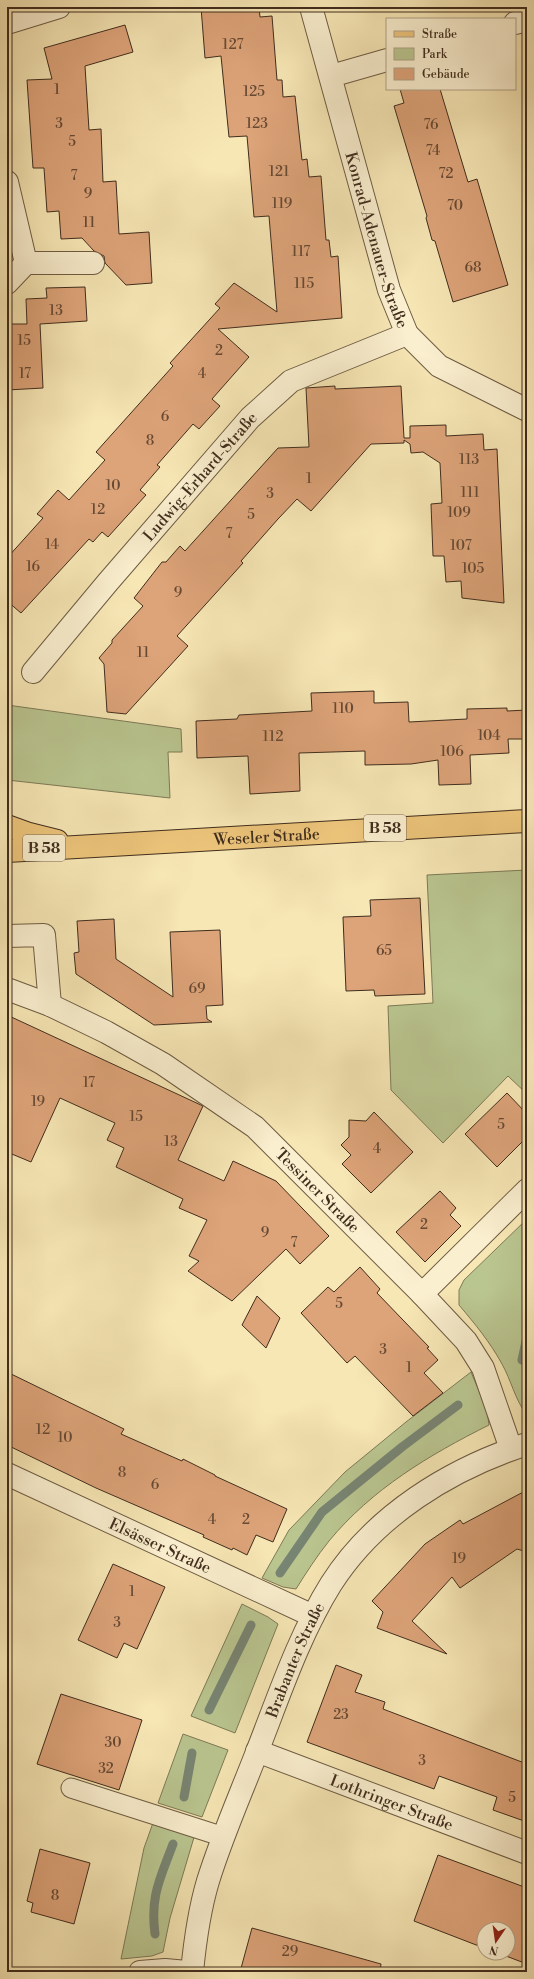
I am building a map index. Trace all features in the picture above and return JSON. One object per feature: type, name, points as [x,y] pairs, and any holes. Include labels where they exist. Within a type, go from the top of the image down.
[{"type":"main road","name":"Weseler Straße","points":[[7,851],[527,820]]},
{"type":"main road","points":[[7,826],[29,834],[81,846]]},
{"type":"street","points":[[7,23],[59,7]]},
{"type":"street","name":"Konrad-Adenauer-Straße","points":[[311,7],[389,290],[407,334],[440,366],[527,410]]},
{"type":"street","points":[[516,23],[527,20]]},
{"type":"street","points":[[330,76],[386,60]]},
{"type":"street","points":[[7,182],[26,263]]},
{"type":"street","points":[[7,282],[26,263],[93,263]]},
{"type":"street","name":"Ludwig-Erhard-Straße","points":[[34,672],[108,582],[250,418],[290,381],[407,334]]},
{"type":"street","points":[[7,936],[44,935],[50,1005]]},
{"type":"street","name":"Tessiner Straße","points":[[7,989],[50,1005],[106,1032],[163,1064],[255,1126],[466,1340],[483,1368],[519,1447]]},
{"type":"street","points":[[422,1294],[527,1190]]},
{"type":"street","name":"Brabanter Straße","points":[[192,1972],[197,1928],[206,1889],[224,1837],[257,1751],[313,1616],[332,1583],[383,1523],[417,1497],[486,1458],[519,1447]]},
{"type":"street","name":"Elsässer Straße","points":[[7,1474],[313,1616]]},
{"type":"street","name":"Lothringer Straße","points":[[257,1751],[527,1853]]},
{"type":"street","points":[[140,1972],[165,1970],[187,1972]]},
{"type":"lane","points":[[71,1788],[224,1837]]},
{"type":"green space","points":[[7,705],[181,729],[182,752],[168,752],[170,798],[7,780]]},
{"type":"green space","points":[[527,870],[527,1094],[508,1076],[443,1143],[391,1090],[388,1006],[433,1003],[427,875]]},
{"type":"green space","points":[[527,1219],[526,1414],[497,1356],[482,1333],[459,1305],[459,1290],[464,1280]]},
{"type":"green space","points":[[471,1372],[487,1410],[489,1425],[423,1461],[383,1489],[364,1505],[329,1541],[296,1589],[283,1587],[262,1578],[289,1530],[345,1472],[406,1422]]},
{"type":"green space","points":[[242,1604],[268,1617],[278,1624],[235,1733],[191,1716]]},
{"type":"green space","points":[[183,1734],[228,1750],[202,1817],[158,1803]]},
{"type":"green space","points":[[154,1820],[195,1834],[170,1918],[163,1952],[152,1956],[121,1959],[144,1848]]},
{"type":"building","points":[[201,7],[259,7],[260,17],[272,16],[277,80],[282,80],[283,97],[295,96],[302,160],[307,159],[309,177],[321,176],[326,240],[329,240],[331,257],[338,256],[342,318],[218,329],[249,357],[212,399],[220,406],[199,429],[193,424],[157,465],[160,467],[140,490],[146,495],[108,537],[102,532],[93,542],[89,539],[21,613],[7,601],[7,558],[43,518],[37,514],[58,490],[69,500],[105,460],[96,452],[173,366],[170,363],[220,308],[215,304],[234,283],[277,312],[269,216],[254,217],[247,136],[229,137],[221,56],[205,58]]},
{"type":"building","points":[[125,25],[133,52],[85,66],[89,130],[101,129],[103,182],[116,181],[119,234],[149,232],[152,283],[126,285],[105,263],[104,256],[94,251],[82,238],[61,239],[59,211],[47,212],[44,168],[33,168],[27,80],[52,79],[44,48]]},
{"type":"building","points":[[400,90],[440,90],[468,182],[477,179],[508,285],[453,302],[435,241],[432,240],[426,218],[427,216],[394,106],[404,103]]},
{"type":"building","points":[[85,287],[87,321],[40,324],[43,388],[7,390],[7,324],[27,324],[26,299],[47,298],[46,288]]},
{"type":"building","points":[[335,386],[335,389],[401,386],[404,438],[410,438],[410,426],[446,425],[446,436],[483,434],[484,450],[497,449],[504,603],[462,598],[461,581],[446,582],[444,556],[433,556],[431,504],[442,503],[440,463],[423,452],[411,453],[410,444],[404,440],[404,443],[371,444],[311,511],[297,499],[278,519],[241,561],[243,563],[177,636],[188,646],[126,714],[107,712],[104,664],[99,658],[112,643],[112,640],[143,606],[134,598],[162,562],[166,562],[180,546],[185,551],[278,448],[309,447],[306,388]]},
{"type":"building","points":[[374,691],[374,703],[408,702],[409,722],[467,719],[467,709],[507,708],[507,711],[527,710],[527,739],[508,739],[509,753],[470,755],[471,784],[439,785],[438,760],[411,764],[365,765],[365,751],[299,753],[300,791],[250,794],[248,756],[197,758],[196,721],[237,719],[239,715],[312,711],[311,693]]},
{"type":"building","points":[[420,898],[425,994],[375,996],[374,990],[346,991],[343,917],[371,916],[370,900]]},
{"type":"building","points":[[114,919],[116,959],[173,997],[170,932],[220,930],[223,1005],[206,1006],[207,1019],[212,1022],[154,1025],[76,974],[74,953],[79,952],[77,921]]},
{"type":"building","points":[[7,1015],[203,1106],[178,1160],[224,1181],[233,1161],[276,1181],[329,1236],[300,1264],[286,1249],[232,1301],[188,1271],[199,1261],[189,1256],[207,1220],[179,1208],[183,1199],[116,1167],[124,1148],[107,1140],[115,1123],[60,1098],[31,1162],[7,1152]]},
{"type":"building","points":[[507,1093],[527,1114],[527,1137],[497,1167],[465,1134]]},
{"type":"building","points":[[374,1112],[413,1152],[371,1193],[342,1164],[351,1155],[341,1145],[349,1137],[349,1120],[366,1121]]},
{"type":"building","points":[[440,1191],[456,1208],[450,1215],[461,1226],[425,1262],[396,1232]]},
{"type":"building","points":[[360,1267],[380,1289],[377,1293],[429,1347],[427,1348],[438,1360],[424,1373],[443,1393],[413,1416],[355,1356],[347,1363],[301,1313],[328,1287],[334,1292]]},
{"type":"building","points":[[257,1296],[280,1318],[266,1348],[242,1325]]},
{"type":"building","points":[[7,1372],[124,1429],[121,1434],[182,1461],[183,1459],[215,1476],[287,1509],[273,1542],[256,1535],[247,1555],[233,1548],[232,1550],[203,1537],[204,1535],[96,1488],[7,1445]]},
{"type":"building","points":[[527,1490],[527,1552],[517,1549],[460,1588],[452,1577],[412,1621],[447,1654],[377,1628],[383,1612],[372,1601],[425,1544],[460,1520],[463,1524]]},
{"type":"building","points":[[113,1564],[165,1587],[137,1649],[124,1643],[117,1658],[78,1640]]},
{"type":"building","points":[[336,1665],[362,1675],[355,1692],[385,1702],[383,1709],[527,1764],[527,1822],[493,1810],[497,1797],[439,1776],[434,1789],[307,1742]]},
{"type":"building","points":[[61,1694],[142,1720],[119,1790],[37,1764]]},
{"type":"building","points":[[40,1849],[90,1863],[74,1924],[31,1912],[33,1903],[27,1901]]},
{"type":"building","points":[[438,1855],[527,1888],[527,1964],[516,1960],[516,1921],[476,1921],[476,1945],[414,1921]]},
{"type":"building","points":[[252,1928],[381,1964],[380,1972],[240,1972]]},
{"type":"waterway","points":[[522,1360],[527,1337]]},
{"type":"waterway","points":[[280,1573],[322,1512],[402,1447],[458,1405]]},
{"type":"waterway","points":[[209,1710],[251,1625]]},
{"type":"waterway","points":[[184,1797],[192,1753]]},
{"type":"waterway","points":[[155,1934],[155,1898],[160,1878],[173,1844]]}]
